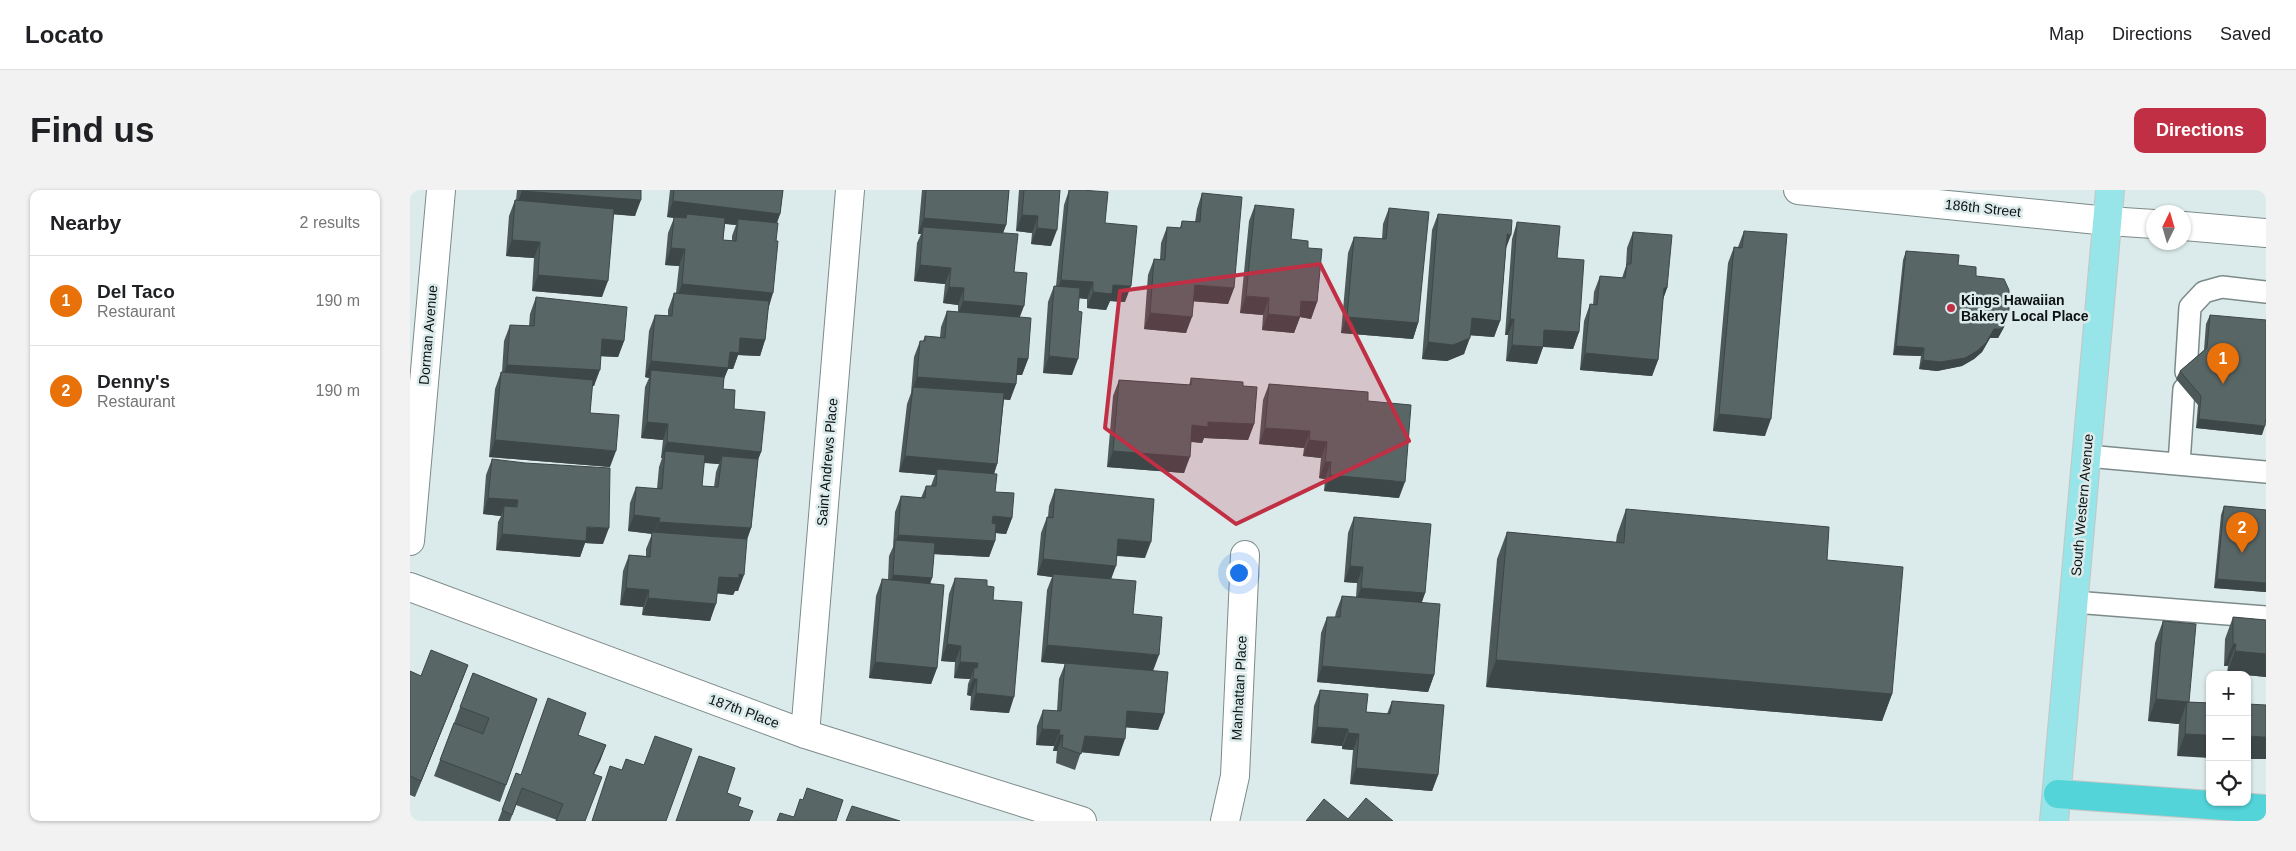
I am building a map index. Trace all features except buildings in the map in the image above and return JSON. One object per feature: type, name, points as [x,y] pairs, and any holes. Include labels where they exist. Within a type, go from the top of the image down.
[{"type":"highway","points":[[2058,794],[2266,808]]},
{"type":"main road","name":"South Western Avenue","points":[[2054,821],[2058,794],[2110,190]]},
{"type":"street","name":"Dorman Avenue","points":[[410,540],[441,190]]},
{"type":"street","name":"Saint Andrews Place","points":[[805,734],[850,190]]},
{"type":"street","name":"186th Street","points":[[1798,190],[1874,193],[2146,223]]},
{"type":"street","points":[[2191,227],[2266,233]]},
{"type":"street","name":"Manhattan Place","points":[[1225,821],[1235,776],[1245,555]]},
{"type":"street","name":"187th Place","points":[[410,587],[805,734],[1082,821]]},
{"type":"lane","points":[[2179,464],[2190,307],[2204,292],[2222,288],[2266,292]]},
{"type":"lane","points":[[2087,456],[2266,472]]},
{"type":"lane","points":[[2074,602],[2266,617]]},
{"type":"highlighted area","points":[[1320,264],[1409,441],[1236,524],[1105,428],[1120,291]]},
{"type":"place","name":"Kings Hawaiian Bakery Local Place","points":[[1951,308]]},
{"type":"place","name":"Del Taco","points":[[2223,384]]},
{"type":"place","name":"Denny's","points":[[2242,553]]}]
